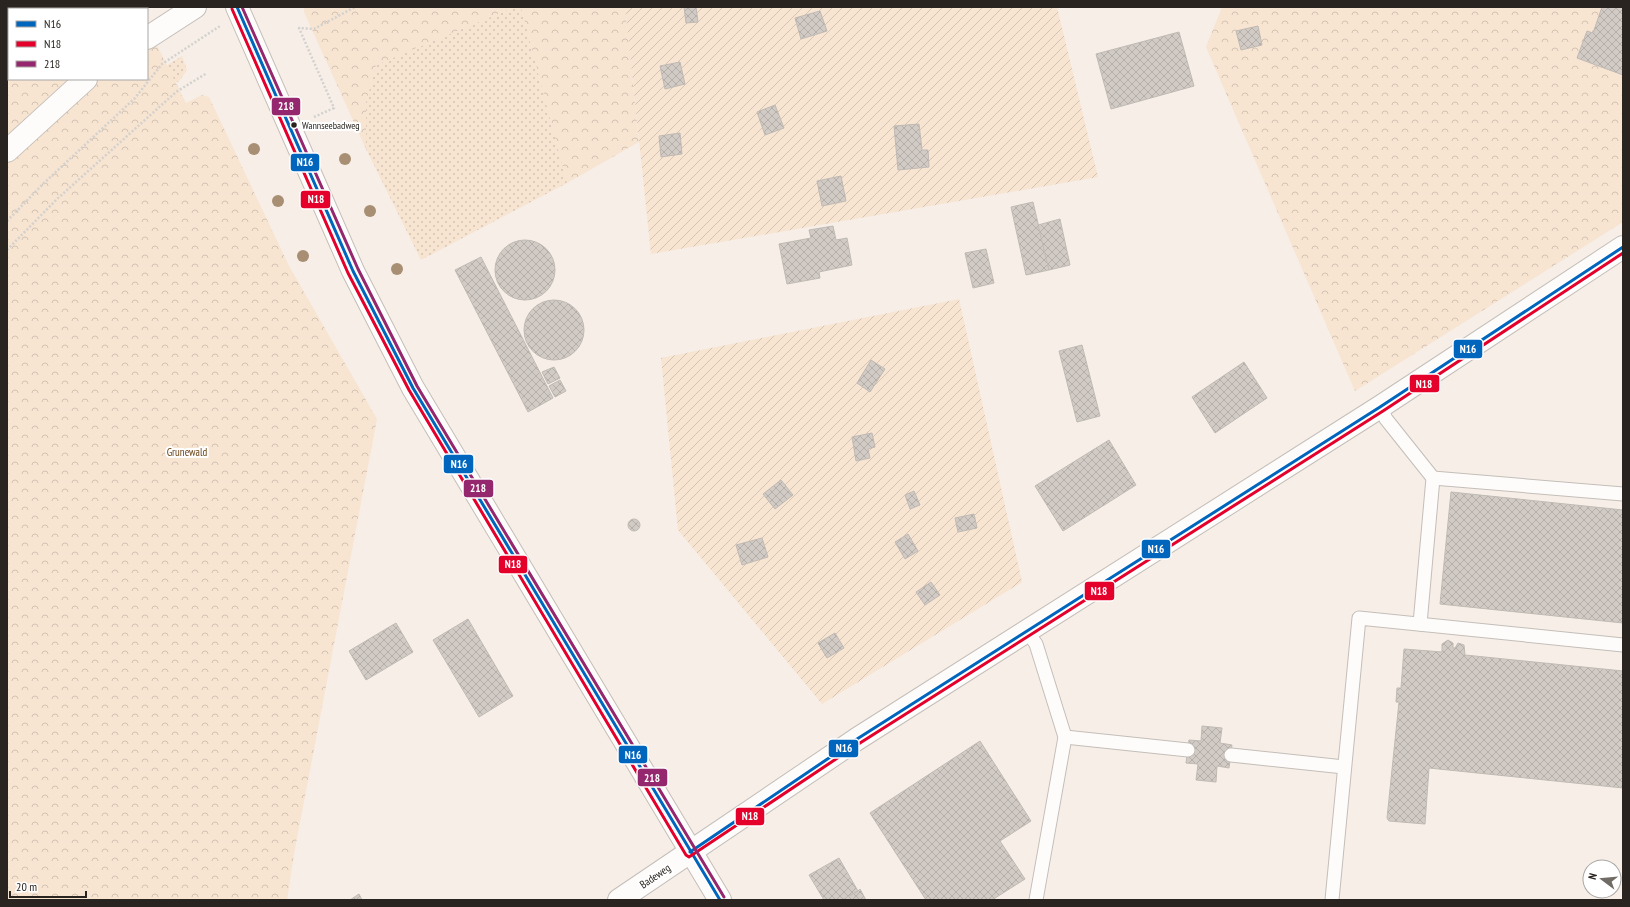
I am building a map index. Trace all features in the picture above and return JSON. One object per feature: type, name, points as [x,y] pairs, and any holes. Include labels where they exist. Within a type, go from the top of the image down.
[{"type":"street","points":[[148,37],[195,7]]},
{"type":"street","points":[[238,10],[353,271],[414,388],[720,900]]},
{"type":"street","points":[[7,151],[85,80]]},
{"type":"street","name":"Badeweg","points":[[619,900],[850,743],[1026,630],[1380,407],[1623,247]]},
{"type":"lane","points":[[1380,407],[1386,419],[1433,478],[1420,624]]},
{"type":"lane","points":[[1433,478],[1623,494]]},
{"type":"lane","points":[[1332,900],[1360,618],[1623,645]]},
{"type":"lane","points":[[1026,630],[1036,644],[1065,737],[1036,900]]},
{"type":"lane","points":[[1065,737],[1188,750]]},
{"type":"lane","points":[[1231,755],[1344,767]]},
{"type":"path","points":[[314,117],[334,108],[299,28],[314,29],[355,7]]},
{"type":"path","points":[[7,221],[43,184],[135,98],[162,64],[238,10]]},
{"type":"path","points":[[7,250],[56,200],[176,92],[207,73]]},
{"type":"green space","name":"Grunewald","points":[[7,7],[150,7],[148,8],[8,8],[8,80],[148,80],[148,28],[186,103],[202,95],[209,97],[289,266],[377,419],[294,854],[287,900],[7,900]]},
{"type":"green space","points":[[304,7],[514,7],[376,65],[366,102],[366,149],[304,12]]},
{"type":"green space","points":[[514,7],[521,7],[567,183],[421,260],[366,149],[366,102],[376,65]]},
{"type":"green space","points":[[521,7],[625,7],[639,142],[567,183]]},
{"type":"green space","points":[[625,7],[1057,7],[1098,177],[651,254]]},
{"type":"green space","points":[[1222,7],[1623,7],[1623,222],[1355,391],[1206,47]]},
{"type":"green space","points":[[182,56],[187,70],[180,80],[171,87],[163,71],[169,64]]},
{"type":"green space","points":[[959,299],[1022,582],[822,704],[678,530],[661,358]]},
{"type":"building","points":[[684,7],[696,7],[698,22],[686,23]]},
{"type":"building","points":[[1602,7],[1623,7],[1623,75],[1577,58],[1587,31],[1593,33]]},
{"type":"building","points":[[820,11],[827,31],[801,39],[795,18]]},
{"type":"building","points":[[1258,26],[1262,45],[1241,50],[1236,31]]},
{"type":"building","points":[[1179,32],[1194,86],[1111,109],[1096,54]]},
{"type":"building","points":[[680,62],[685,84],[665,89],[660,66]]},
{"type":"building","points":[[775,105],[784,128],[765,135],[757,112]]},
{"type":"building","points":[[919,124],[922,150],[928,150],[929,167],[898,170],[894,126]]},
{"type":"building","points":[[680,133],[682,154],[661,157],[659,136]]},
{"type":"building","points":[[841,176],[846,201],[822,206],[817,181]]},
{"type":"building","points":[[1033,202],[1049,270],[1026,275],[1011,207]]},
{"type":"building","points":[[1060,219],[1070,265],[1049,270],[1038,225]]},
{"type":"building","points":[[833,226],[836,240],[847,238],[852,265],[819,272],[820,278],[787,284],[779,244],[811,238],[809,230]]},
{"type":"building","points":[[519,240],[531,240],[542,245],[550,253],[555,264],[553,282],[542,295],[531,300],[519,300],[508,295],[500,287],[495,276],[495,264],[500,253],[508,245]]},
{"type":"building","points":[[986,249],[994,283],[973,288],[965,253]]},
{"type":"building","points":[[481,257],[553,398],[528,412],[455,270]]},
{"type":"building","points":[[548,300],[560,300],[571,305],[579,313],[584,324],[582,342],[571,355],[560,360],[548,360],[537,355],[529,347],[524,336],[524,324],[529,313],[537,305]]},
{"type":"building","points":[[1082,345],[1100,416],[1077,422],[1059,351]]},
{"type":"building","points":[[871,360],[885,369],[870,392],[857,383]]},
{"type":"building","points":[[1244,362],[1267,398],[1215,433],[1192,397]]},
{"type":"building","points":[[554,367],[560,378],[548,384],[542,372]]},
{"type":"building","points":[[560,380],[566,391],[555,397],[549,386]]},
{"type":"building","points":[[872,433],[875,447],[868,449],[870,458],[856,461],[852,437]]},
{"type":"building","points":[[1109,440],[1136,485],[1063,531],[1035,486]]},
{"type":"building","points":[[781,480],[793,495],[775,509],[763,494]]},
{"type":"building","points":[[914,491],[920,505],[910,509],[905,495]]},
{"type":"building","points":[[1451,492],[1623,510],[1623,623],[1440,604]]},
{"type":"building","points":[[974,514],[977,528],[958,532],[955,518]]},
{"type":"building","points":[[632,519],[636,519],[640,525],[636,531],[632,531],[628,527],[628,523]]},
{"type":"building","points":[[908,534],[918,551],[905,559],[895,542]]},
{"type":"building","points":[[762,538],[768,557],[742,565],[736,545]]},
{"type":"building","points":[[931,582],[940,595],[925,605],[916,592]]},
{"type":"building","points":[[468,619],[513,696],[479,717],[433,640]]},
{"type":"building","points":[[396,623],[413,652],[366,680],[349,651]]},
{"type":"building","points":[[835,633],[844,648],[827,658],[818,643]]},
{"type":"building","points":[[1448,640],[1453,643],[1453,648],[1455,648],[1458,643],[1464,645],[1465,655],[1623,671],[1623,788],[1429,768],[1425,824],[1389,821],[1387,818],[1399,702],[1396,702],[1397,688],[1401,688],[1404,649],[1442,652],[1442,644]]},
{"type":"building","points":[[1202,726],[1222,728],[1220,743],[1232,745],[1229,768],[1217,766],[1216,782],[1196,780],[1198,764],[1186,763],[1189,740],[1201,741]]},
{"type":"building","points":[[980,741],[1031,821],[1000,841],[1025,879],[992,900],[926,900],[870,813]]},
{"type":"building","points":[[839,858],[858,891],[842,900],[824,900],[809,875]]},
{"type":"building","points":[[860,889],[866,900],[842,900],[858,891]]},
{"type":"building","points":[[359,894],[362,900],[350,900]]},
{"type":"transit line","name":"N16","points":[[237,7],[353,271],[413,388],[720,900]]},
{"type":"transit line","name":"218","points":[[242,7],[358,269],[417,386],[724,897]]},
{"type":"transit line","name":"N18","points":[[232,9],[348,273],[409,390],[686,855],[689,857],[860,743],[1383,411],[1623,253]]},
{"type":"transit line","name":"N16","points":[[690,852],[857,739],[1380,407],[1623,247]]},
{"type":"place","name":"Wannseebadweg","points":[[294,125]]}]
